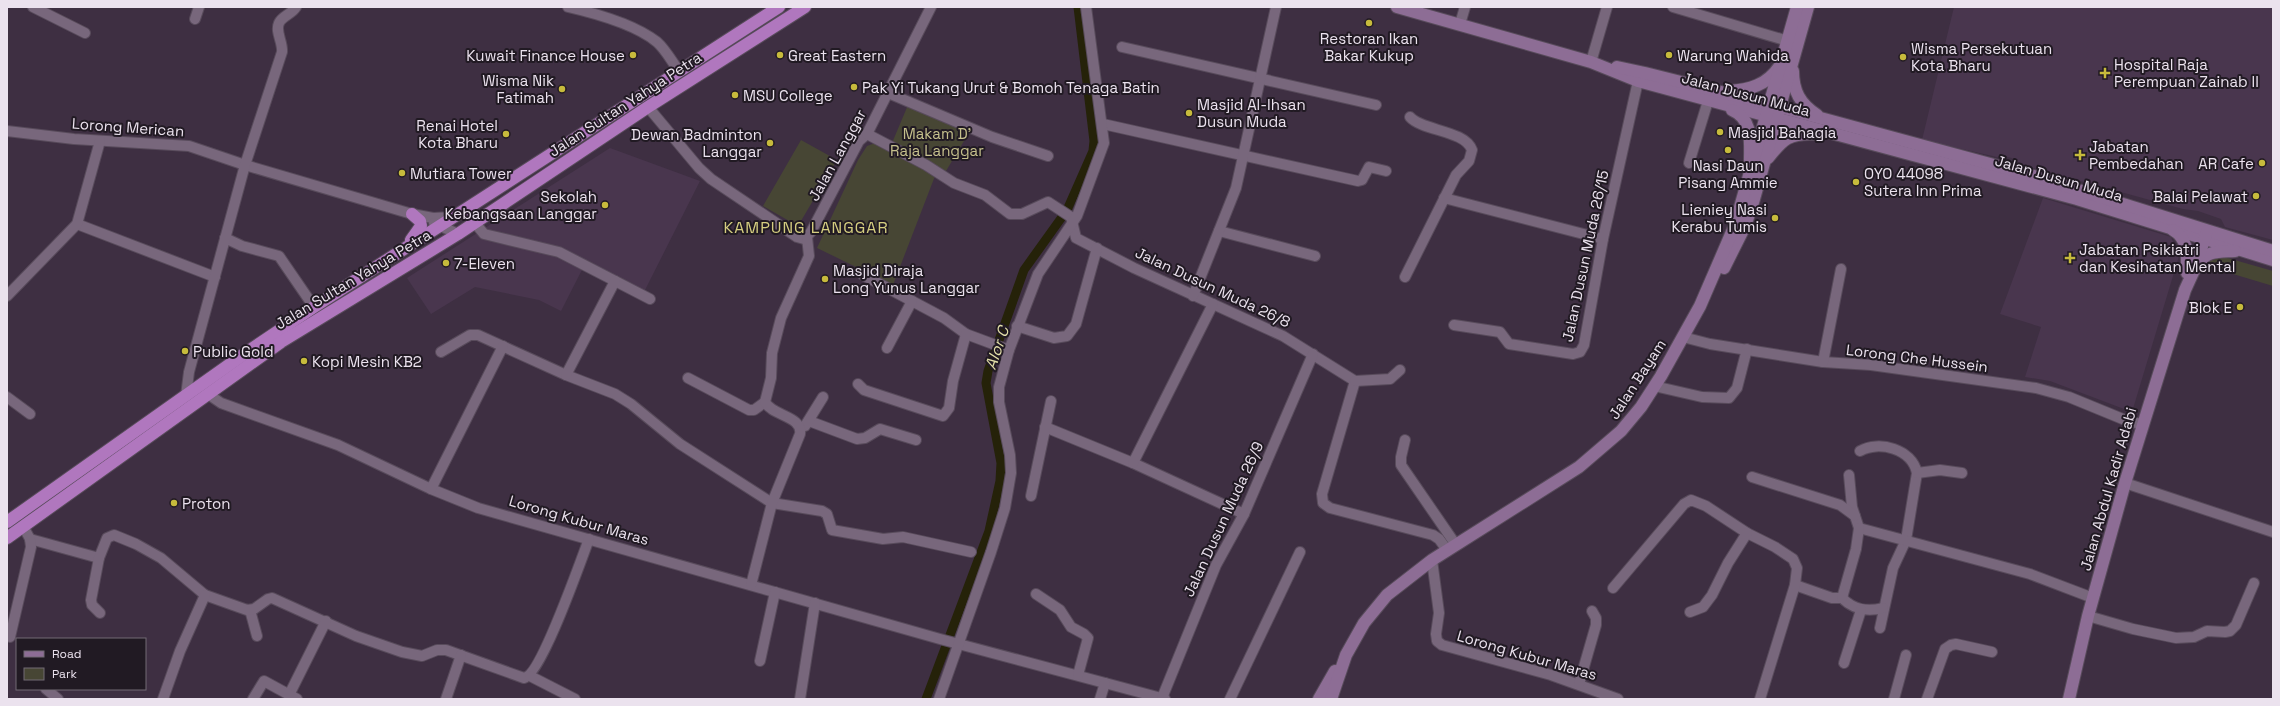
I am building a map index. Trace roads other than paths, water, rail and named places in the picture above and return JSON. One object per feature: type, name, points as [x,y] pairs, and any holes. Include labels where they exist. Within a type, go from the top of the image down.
[{"type":"highway","name":"Jalan Sultan Yahya Petra","points":[[7,522],[314,307],[779,7]]},
{"type":"highway","name":"Jalan Sultan Yahya Petra","points":[[7,538],[304,327],[458,234],[648,107],[805,7]]},
{"type":"highway","points":[[404,249],[421,226],[420,221],[412,214]]},
{"type":"main road","name":"Jalan Dusun Muda","points":[[1397,7],[1590,62],[1638,81],[1715,99],[1771,118],[1835,129],[2165,226],[2202,233],[2273,260]]},
{"type":"main road","points":[[1775,106],[1781,64],[1798,7]]},
{"type":"main road","points":[[1700,306],[1731,255],[1745,226],[1765,162],[1771,118],[1796,52],[1808,7]]},
{"type":"main road","points":[[1796,52],[1793,80],[1798,96],[1810,111],[1835,129]]},
{"type":"main road","points":[[1590,62],[1645,72],[1715,99],[1736,112],[1744,118],[1749,126],[1749,177]]},
{"type":"main road","points":[[1715,99],[1761,84],[1775,73],[1781,64]]},
{"type":"main road","points":[[1715,99],[1775,106],[1835,129],[2027,174],[2202,233],[2273,251]]},
{"type":"main road","name":"Jalan Bayam","points":[[1331,699],[1346,655],[1377,606],[1400,584],[1432,560],[1579,467],[1600,451],[1621,431],[1654,386],[1700,306],[1734,225],[1749,177],[1771,118]]},
{"type":"main road","points":[[1765,162],[1778,146],[1792,135],[1835,129]]},
{"type":"main road","points":[[2165,226],[2182,236],[2185,242],[2191,270]]},
{"type":"main road","name":"Jalan Abdul Kadir Adabi","points":[[2069,699],[2088,616],[2125,483],[2202,233]]},
{"type":"main road","points":[[2191,270],[2202,258],[2212,252],[2246,251]]},
{"type":"main road","points":[[1319,699],[1346,655]]},
{"type":"street","points":[[34,7],[85,33]]},
{"type":"street","points":[[195,18],[199,7]]},
{"type":"street","points":[[186,396],[190,372],[245,165],[282,52],[282,44],[278,27],[280,20],[296,7]]},
{"type":"street","points":[[568,7],[601,11],[658,43],[679,71]]},
{"type":"street","name":"Jalan Langgar","points":[[807,237],[859,142],[867,134],[931,7]]},
{"type":"street","points":[[939,699],[957,643],[991,552],[1005,508],[1011,473],[1010,455],[999,402],[999,387],[1007,349],[1038,274],[1071,219],[1078,213],[1103,150],[1103,124],[1086,7]]},
{"type":"street","points":[[1193,296],[1234,194],[1276,7]]},
{"type":"street","points":[[1460,24],[1465,7]]},
{"type":"street","points":[[1590,62],[1607,7]]},
{"type":"street","points":[[1673,7],[1788,41]]},
{"type":"street","points":[[1122,47],[1376,105]]},
{"type":"street","name":"Jalan Dusun Muda 26/15","points":[[1454,325],[1500,332],[1509,344],[1576,354],[1584,345],[1604,239],[1638,81]]},
{"type":"street","points":[[888,93],[992,137],[1048,156]]},
{"type":"street","points":[[1689,162],[1715,99]]},
{"type":"street","points":[[648,107],[711,179],[797,237],[807,237],[809,256],[781,318],[772,353],[771,378],[765,402],[754,410],[749,410],[688,378]]},
{"type":"street","points":[[1405,277],[1456,175],[1469,161],[1472,150],[1471,145],[1436,128],[1415,121],[1410,117]]},
{"type":"street","points":[[1103,124],[1358,181],[1362,180],[1369,167],[1386,171]]},
{"type":"street","name":"Lorong Merican","points":[[7,131],[100,141],[189,146],[245,165],[412,214]]},
{"type":"street","points":[[867,134],[926,165],[954,182],[985,195],[1010,214],[1022,214],[1046,202],[1057,207],[1071,219]]},
{"type":"street","points":[[7,296],[77,224],[100,141]]},
{"type":"street","points":[[1444,198],[1604,239]]},
{"type":"street","points":[[412,214],[433,218],[452,217]]},
{"type":"street","points":[[412,214],[458,234]]},
{"type":"street","name":"Jalan Dusun Muda 26/8","points":[[1071,219],[1075,236],[1134,268],[1283,336],[1355,381]]},
{"type":"street","points":[[475,223],[484,234],[556,251],[650,299]]},
{"type":"street","points":[[77,224],[215,277]]},
{"type":"street","points":[[1219,231],[1315,256]]},
{"type":"street","points":[[225,238],[242,246],[279,256],[314,307]]},
{"type":"street","points":[[1017,326],[1054,338],[1068,336],[1076,324],[1097,248]]},
{"type":"street","points":[[1823,362],[1840,269]]},
{"type":"street","points":[[863,275],[944,318],[966,334],[1007,349]]},
{"type":"street","points":[[566,375],[615,281]]},
{"type":"street","points":[[888,348],[912,301]]},
{"type":"street","points":[[1133,463],[1213,304]]},
{"type":"street","points":[[858,384],[864,390],[943,416],[949,408],[953,381],[966,334]]},
{"type":"street","points":[[441,352],[472,335],[480,336],[566,375],[584,380],[626,401],[680,444],[772,503],[822,511],[827,514],[832,530],[883,539],[903,537],[971,552]]},
{"type":"street","name":"Lorong Che Hussein","points":[[1683,337],[1710,344],[1823,362],[1871,365],[2036,388],[2069,397],[2130,422],[2143,424]]},
{"type":"street","points":[[431,489],[503,346]]},
{"type":"street","points":[[1654,386],[1702,397],[1729,398],[1737,388],[1747,349]]},
{"type":"street","name":"Jalan Dusun Muda 26/9","points":[[1164,699],[1216,565],[1244,514],[1313,354]]},
{"type":"street","points":[[1400,370],[1390,379],[1355,381],[1322,494],[1323,503],[1330,508],[1432,535],[1451,548]]},
{"type":"street","name":"Lorong Kubur Maras","points":[[208,394],[221,403],[338,445],[431,489],[478,508],[940,639],[1164,699]]},
{"type":"street","points":[[7,397],[30,414]]},
{"type":"street","points":[[751,585],[772,503],[801,430],[809,421],[823,397]]},
{"type":"street","points":[[1031,496],[1051,401]]},
{"type":"street","points":[[765,402],[772,410],[798,424],[801,430]]},
{"type":"street","points":[[809,421],[857,439],[865,438],[880,429],[916,440]]},
{"type":"street","points":[[1045,427],[1133,463],[1244,514]]},
{"type":"street","points":[[1405,440],[1401,457],[1401,466],[1451,548]]},
{"type":"street","points":[[1860,451],[1869,446],[1879,445],[1908,456],[1916,464],[1917,473],[1906,540],[1893,568],[1883,608],[1880,628]]},
{"type":"street","points":[[1917,473],[1940,470],[1962,473]]},
{"type":"street","points":[[1842,598],[1856,549],[1859,528],[1852,507],[1849,475]]},
{"type":"street","points":[[1752,477],[1840,505],[1855,516]]},
{"type":"street","points":[[2125,483],[2273,532]]},
{"type":"street","points":[[1613,588],[1684,504],[1691,500],[1706,506],[1747,533],[1775,547],[1793,559],[1797,568],[1795,585],[1760,699]]},
{"type":"street","points":[[10,637],[31,547],[30,539],[23,526]]},
{"type":"street","points":[[1859,528],[2030,574],[2093,598]]},
{"type":"street","points":[[1690,612],[1703,607],[1712,595],[1728,563],[1747,533]]},
{"type":"street","points":[[100,613],[93,607],[91,600],[99,558],[107,538],[114,535],[136,544],[161,558],[206,595],[250,610]]},
{"type":"street","points":[[30,539],[99,558]]},
{"type":"street","points":[[530,676],[550,638],[589,539]]},
{"type":"street","points":[[1230,699],[1300,552]]},
{"type":"street","name":"Lorong Kubur Maras","points":[[1432,560],[1439,613],[1436,634],[1437,641],[1442,645],[1579,684],[1618,699]]},
{"type":"street","points":[[2088,616],[2133,629],[2176,638],[2194,637],[2207,631],[2225,632],[2230,631],[2236,625],[2254,583]]},
{"type":"street","points":[[1795,585],[1832,598],[1842,598],[1850,606],[1861,610],[1883,608]]},
{"type":"street","points":[[760,661],[775,592]]},
{"type":"street","points":[[1036,594],[1060,610],[1071,627],[1088,638],[1078,676]]},
{"type":"street","points":[[163,699],[180,651],[206,595]]},
{"type":"street","points":[[250,610],[272,598],[326,621],[356,636],[402,652],[422,656],[437,650],[446,650],[521,677],[530,676],[575,699]]},
{"type":"street","points":[[800,699],[815,603]]},
{"type":"street","points":[[250,610],[257,636]]},
{"type":"street","points":[[1844,663],[1861,610]]},
{"type":"street","points":[[1579,684],[1596,625],[1596,618],[1592,611]]},
{"type":"street","points":[[253,699],[264,681],[293,697],[326,621]]},
{"type":"street","points":[[1927,699],[1945,649],[1956,644],[1992,652]]},
{"type":"street","points":[[446,699],[461,655]]},
{"type":"street","points":[[1894,699],[1906,655]]},
{"type":"street","points":[[1100,699],[1105,683]]},
{"type":"street","points":[[47,690],[58,699]]},
{"type":"waterway","name":"Alor C","points":[[926,699],[989,531],[1000,481],[1001,463],[986,383],[988,371],[1024,270],[1067,210],[1093,151],[1094,141],[1078,7]]},
{"type":"place","name":"Restoran Ikan Bakar Kukup","points":[[1369,23]]},
{"type":"place","name":"Kuwait Finance House","points":[[633,55]]},
{"type":"place","name":"Great Eastern","points":[[780,55]]},
{"type":"place","name":"Warung Wahida","points":[[1669,55]]},
{"type":"place","name":"Wisma Persekutuan Kota Bharu","points":[[1903,57]]},
{"type":"place","name":"Hospital Raja Perempuan Zainab II","points":[[2105,73]]},
{"type":"place","name":"Pak Yi Tukang Urut & Bomoh Tenaga Batin","points":[[854,87]]},
{"type":"place","name":"Wisma Nik Fatimah","points":[[562,89]]},
{"type":"place","name":"MSU College","points":[[735,95]]},
{"type":"place","name":"Masjid Al-Ihsan Dusun Muda","points":[[1189,113]]},
{"type":"place","name":"Masjid Bahagia","points":[[1720,132]]},
{"type":"place","name":"Renai Hotel Kota Bharu","points":[[506,134]]},
{"type":"place","name":"Dewan Badminton Langgar","points":[[770,143]]},
{"type":"place","name":"Nasi Daun Pisang Ammie","points":[[1728,150]]},
{"type":"place","name":"Jabatan Pembedahan","points":[[2080,155]]},
{"type":"place","name":"AR Cafe","points":[[2262,163]]},
{"type":"place","name":"Mutiara Tower","points":[[402,173]]},
{"type":"place","name":"OYO 44098 Sutera Inn Prima","points":[[1856,182]]},
{"type":"place","name":"Balai Pelawat","points":[[2256,196]]},
{"type":"place","name":"Sekolah Kebangsaan Langgar","points":[[605,205]]},
{"type":"place","name":"Lieniey Nasi Kerabu Tumis","points":[[1775,218]]},
{"type":"place","name":"Jabatan Psikiatri dan Kesihatan Mental","points":[[2070,258]]},
{"type":"place","name":"7-Eleven","points":[[446,263]]},
{"type":"place","name":"Masjid Diraja Long Yunus Langgar","points":[[825,279]]},
{"type":"place","name":"Blok E","points":[[2240,307]]},
{"type":"place","name":"Public Gold","points":[[185,351]]},
{"type":"place","name":"Kopi Mesin KB2","points":[[304,361]]},
{"type":"place","name":"Proton","points":[[174,503]]},
{"type":"district","name":"KAMPUNG LANGGAR","points":[[806,227]]},
{"type":"park label","name":"Makam D' Raja Langgar","points":[[937,142]]}]
